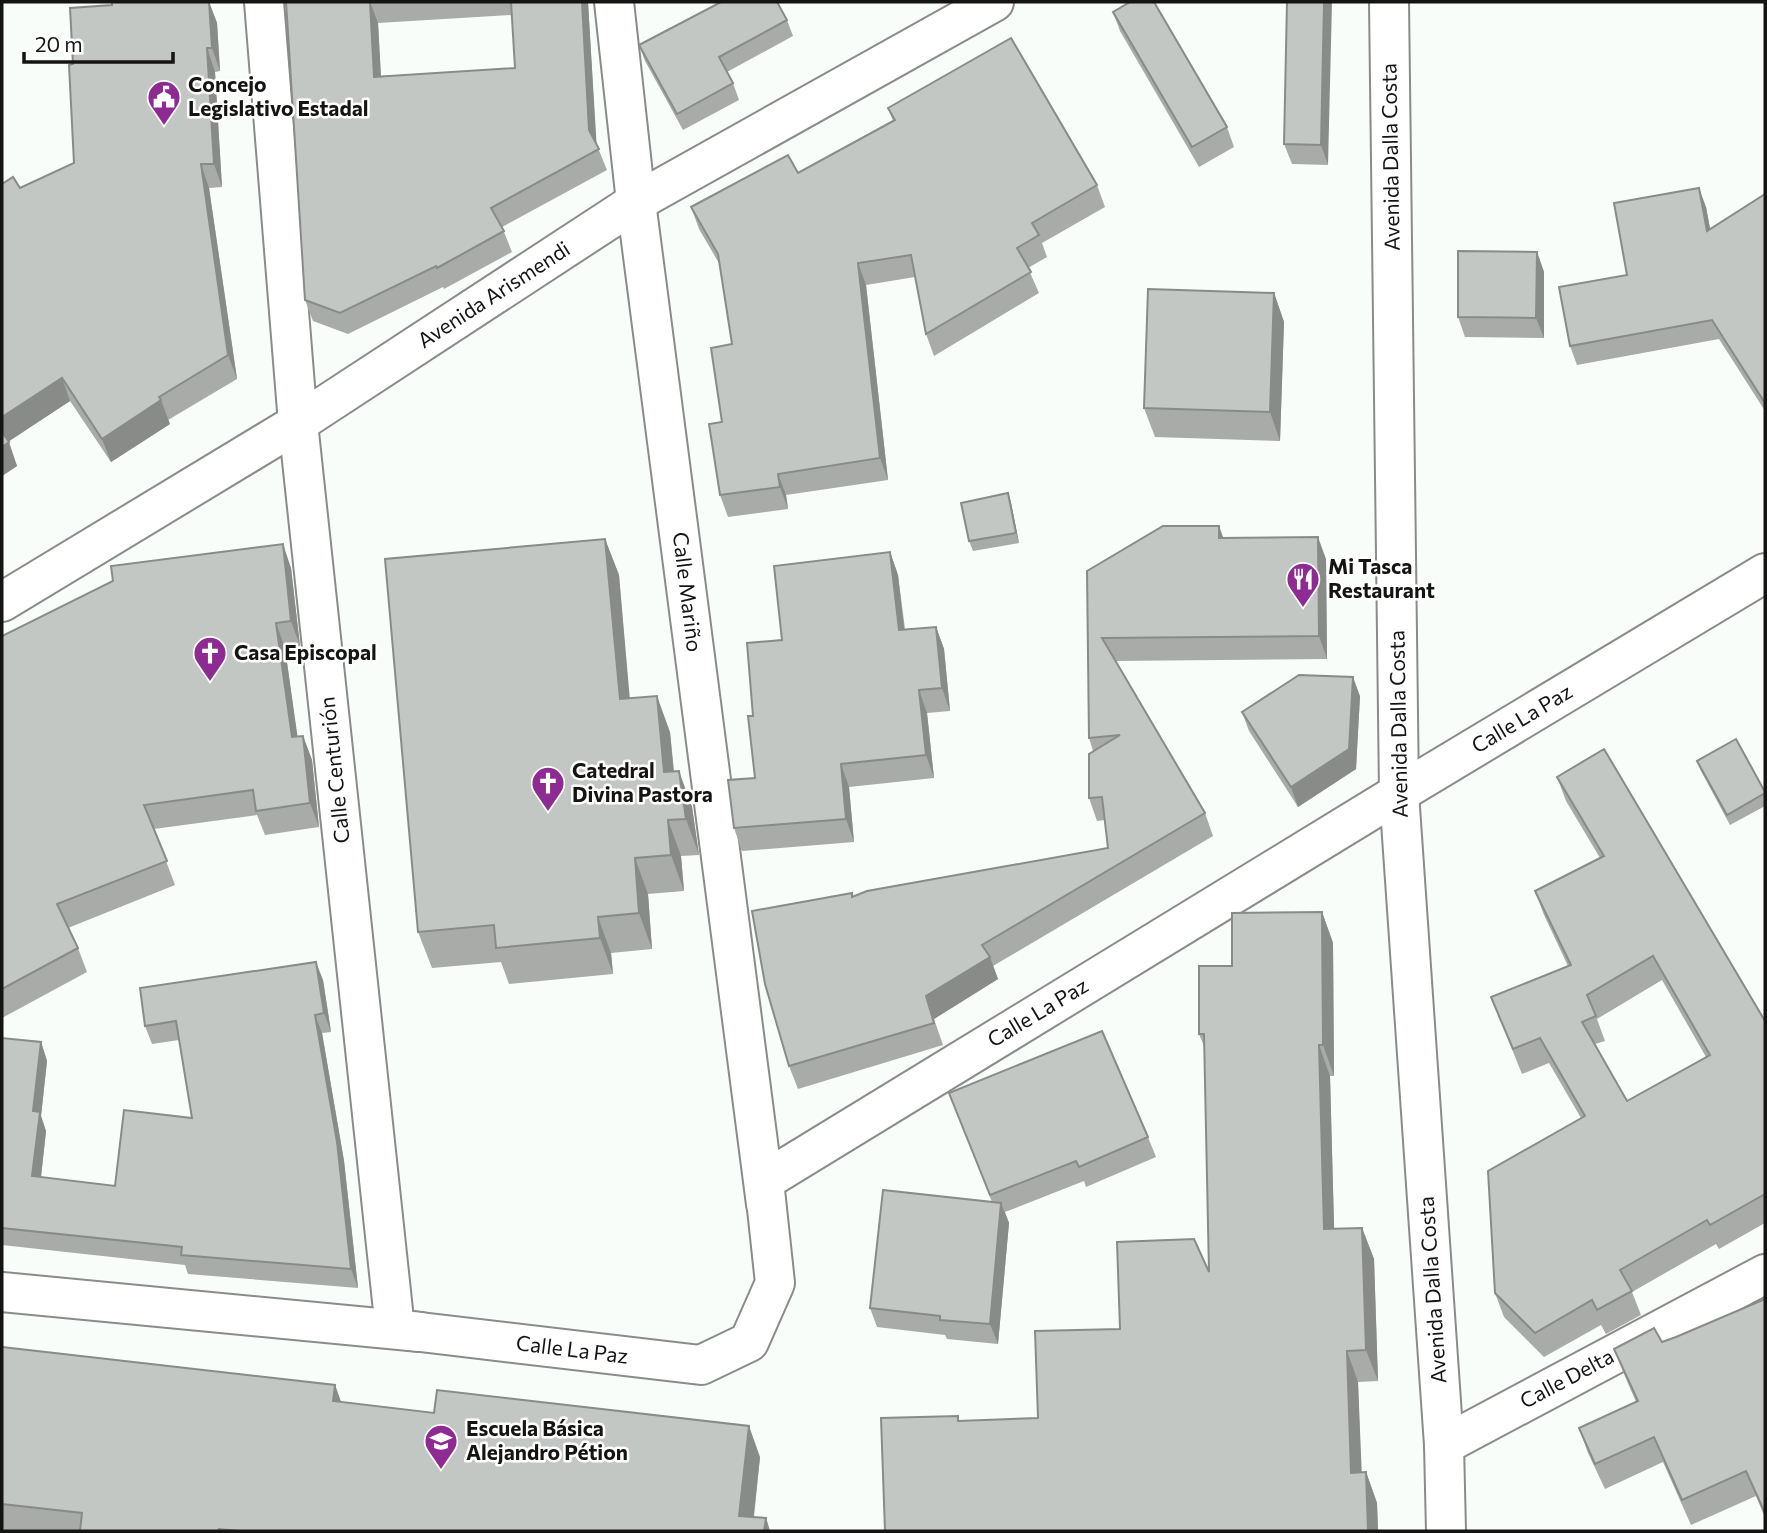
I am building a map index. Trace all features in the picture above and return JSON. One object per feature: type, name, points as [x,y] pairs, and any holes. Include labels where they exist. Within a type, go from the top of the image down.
[{"type":"street","name":"Calle Centurión","points":[[264,2],[298,423],[395,1329]]},
{"type":"street","name":"Calle Mariño","points":[[614,2],[636,202],[764,1181]]},
{"type":"street","name":"Avenida Arismendi","points":[[2,602],[298,423],[636,202],[994,2]]},
{"type":"street","name":"Avenida Dalla Costa","points":[[1389,2],[1399,793],[1444,1445],[1446,1531]]},
{"type":"street","name":"Calle La Paz","points":[[2,1292],[395,1329],[701,1365],[749,1342],[775,1283],[764,1181],[1765,573]]},
{"type":"street","name":"Calle Delta","points":[[1444,1445],[1765,1274]]},
{"type":"building","points":[[112,2],[209,2],[212,48],[207,48],[214,164],[201,164],[228,355],[159,397],[161,400],[102,439],[62,378],[2,417],[2,184],[13,177],[20,188],[74,163],[69,65],[73,64],[70,8],[112,5]]},
{"type":"building","points":[[286,2],[370,2],[374,77],[515,68],[511,2],[582,2],[589,130],[599,149],[491,208],[504,231],[437,268],[436,266],[340,313],[305,300]]},
{"type":"building","points":[[721,2],[777,2],[787,20],[719,57],[733,83],[677,114],[639,45]]},
{"type":"building","points":[[1130,2],[1154,2],[1227,127],[1192,147],[1113,12]]},
{"type":"building","points":[[1287,2],[1324,2],[1321,145],[1284,144]]},
{"type":"building","points":[[1011,38],[1097,185],[1032,223],[1039,235],[1017,248],[1031,272],[926,334],[911,255],[858,263],[880,458],[778,474],[780,487],[720,495],[709,424],[722,422],[711,348],[732,344],[718,254],[691,207],[788,155],[798,173],[895,120],[888,108]]},
{"type":"building","points":[[1699,188],[1707,231],[1765,194],[1765,403],[1712,320],[1570,346],[1559,287],[1627,275],[1614,203]]},
{"type":"building","points":[[1458,251],[1537,252],[1536,318],[1458,317]]},
{"type":"building","points":[[1148,289],[1274,293],[1270,412],[1144,408]]},
{"type":"building","points":[[2,432],[9,442],[2,447]]},
{"type":"building","points":[[1008,493],[1016,533],[969,541],[961,503]]},
{"type":"building","points":[[1163,526],[1219,526],[1219,538],[1318,537],[1319,636],[1102,638],[1205,813],[982,945],[990,957],[926,996],[934,1023],[789,1066],[765,984],[752,911],[852,893],[852,897],[867,891],[1108,848],[1102,797],[1089,798],[1089,754],[1120,735],[1089,738],[1087,571]]},
{"type":"building","name":"Catedral Divina Pastora","points":[[605,539],[620,699],[657,696],[664,772],[679,771],[686,819],[668,820],[671,855],[635,858],[639,913],[598,917],[600,938],[496,948],[494,925],[418,932],[385,559]]},
{"type":"building","points":[[283,544],[291,621],[276,623],[292,737],[303,736],[310,803],[256,811],[253,790],[144,805],[167,861],[57,904],[78,948],[2,989],[2,636],[113,581],[111,566]]},
{"type":"building","points":[[890,552],[899,630],[936,627],[942,688],[919,690],[926,755],[841,764],[846,819],[734,828],[728,780],[755,778],[748,716],[753,716],[747,643],[782,640],[774,566]]},
{"type":"building","points":[[1299,675],[1353,677],[1349,749],[1291,787],[1242,712]]},
{"type":"building","points":[[1736,739],[1765,793],[1727,815],[1697,761]]},
{"type":"building","points":[[1604,749],[1765,1021],[1765,1194],[1710,1225],[1707,1220],[1620,1270],[1632,1291],[1597,1310],[1592,1300],[1535,1333],[1495,1293],[1488,1171],[1585,1116],[1540,1038],[1513,1049],[1491,997],[1571,965],[1535,891],[1604,856],[1557,777]],"holes":[[[1653,956],[1710,1055],[1627,1101],[1582,1022],[1596,1016],[1587,995]]]},
{"type":"building","points":[[1322,912],[1323,1045],[1319,1045],[1324,1229],[1362,1228],[1366,1350],[1347,1351],[1351,1473],[1366,1472],[1368,1531],[885,1531],[881,1418],[958,1416],[958,1421],[1038,1418],[1035,1331],[1120,1329],[1117,1242],[1194,1239],[1209,1272],[1204,1034],[1199,1034],[1199,966],[1232,966],[1232,913]]},
{"type":"building","points":[[316,962],[324,1013],[315,1015],[337,1142],[351,1269],[181,1255],[182,1247],[2,1228],[2,1038],[41,1042],[33,1111],[40,1112],[32,1176],[115,1186],[124,1110],[192,1118],[176,1021],[145,1026],[140,988]]},
{"type":"building","points":[[1102,1031],[1148,1137],[1079,1167],[1076,1161],[990,1195],[949,1093]]},
{"type":"building","points":[[883,1190],[1001,1203],[990,1324],[940,1320],[940,1316],[870,1308]]},
{"type":"building","points":[[1765,1299],[1765,1513],[1746,1471],[1682,1500],[1654,1437],[1595,1464],[1579,1428],[1638,1401],[1614,1349],[1654,1328],[1662,1342]]},
{"type":"building","name":"Escuela Básica Alejandro Pétion","points":[[2,1347],[335,1385],[333,1401],[434,1413],[437,1390],[749,1426],[739,1516],[766,1518],[764,1531],[80,1531],[82,1513],[2,1504]]},
{"type":"place","name":"Concejo Legislativo Estadal","points":[[164,127]]},
{"type":"place","name":"Mi Tasca Restaurant","points":[[1303,609]]},
{"type":"place","name":"Casa Episcopal","points":[[210,683]]},
{"type":"place","name":"Catedral Divina Pastora","points":[[548,813]]},
{"type":"place","name":"Escuela Básica Alejandro Pétion","points":[[441,1471]]}]
